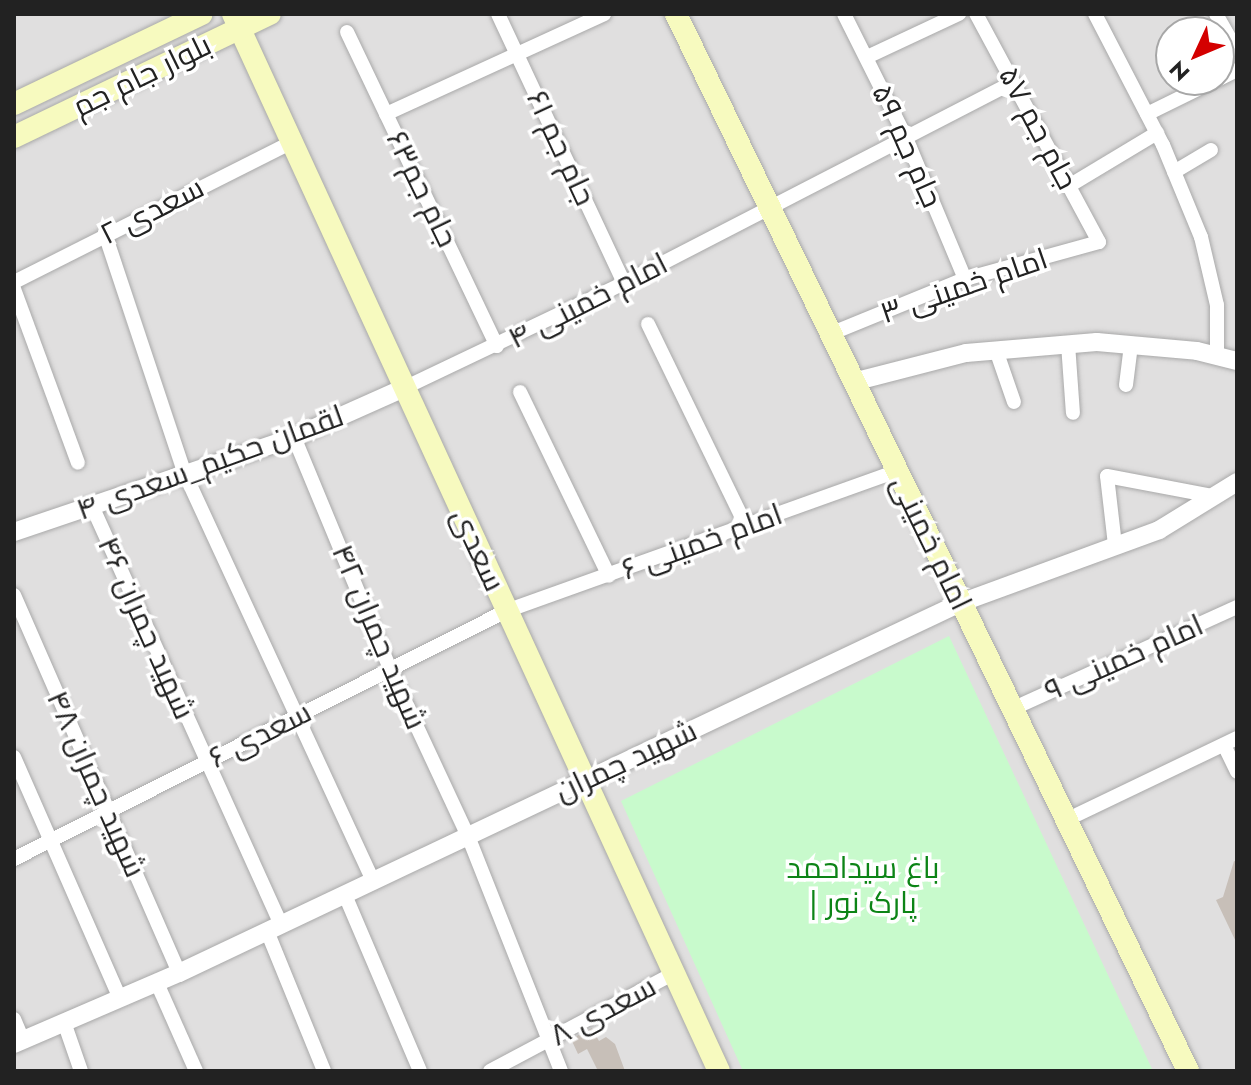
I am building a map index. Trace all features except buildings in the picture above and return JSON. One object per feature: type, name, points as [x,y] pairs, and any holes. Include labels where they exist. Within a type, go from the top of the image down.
[{"type":"main road","name":"بلوار جام جم","points":[[14,104],[202,14]]},
{"type":"main road","name":"بلوار جام جم","points":[[14,137],[236,21],[270,14]]},
{"type":"main road","name":"امام خمینی","points":[[676,14],[1188,1071]]},
{"type":"main road","name":"سعدی","points":[[236,21],[719,1071]]},
{"type":"street","name":"جام جم ۶۱","points":[[498,14],[624,283]]},
{"type":"street","points":[[386,114],[604,14]]},
{"type":"street","name":"جام جم ۵۹","points":[[844,14],[906,138],[965,279]]},
{"type":"street","points":[[867,57],[959,14]]},
{"type":"street","name":"جام جم ۵۷","points":[[976,14],[1099,242]]},
{"type":"street","points":[[1095,14],[1157,133],[1201,237],[1217,305],[1217,357]]},
{"type":"street","points":[[1216,14],[1237,51]]},
{"type":"street","name":"جام جم۶۳","points":[[347,32],[497,346]]},
{"type":"street","name":"امام خمینی ۴","points":[[404,388],[624,283],[1013,82]]},
{"type":"street","points":[[1147,114],[1184,96]]},
{"type":"street","points":[[1069,186],[1157,133]]},
{"type":"street","name":"سعدی ۲","points":[[14,282],[292,142]]},
{"type":"street","points":[[1174,172],[1211,150]]},
{"type":"street","points":[[105,234],[185,474],[373,881]]},
{"type":"street","name":"امام خمینی ۳","points":[[830,334],[965,279],[1099,242]]},
{"type":"street","points":[[14,289],[78,463]]},
{"type":"street","points":[[648,324],[746,526]]},
{"type":"street","points":[[853,382],[996,350],[1068,344],[1131,345],[1237,361]]},
{"type":"street","points":[[1068,344],[1073,413]]},
{"type":"street","points":[[1126,385],[1131,345]]},
{"type":"street","points":[[996,350],[1014,402]]},
{"type":"street","name":"لقمان حکیم_سعدی ۴","points":[[14,532],[294,437],[404,388]]},
{"type":"street","points":[[520,392],[609,576]]},
{"type":"street","name":"شهید چمران ۴۲","points":[[294,437],[390,669],[468,836],[561,1071]]},
{"type":"street","name":"امام خمینی ۶","points":[[506,611],[897,471]]},
{"type":"street","points":[[1115,545],[1107,476],[1213,496]]},
{"type":"street","name":"شهید چمران","points":[[19,1042],[179,973],[960,603],[1159,530],[1237,482]]},
{"type":"street","name":"شهید چمران ۴۶","points":[[92,506],[207,762],[274,928],[324,1071]]},
{"type":"street","name":"شهید چمران ۴۸","points":[[14,595],[179,973]]},
{"type":"street","name":"امام خمینی ۹","points":[[1012,709],[1237,607]]},
{"type":"street","name":"سعدی ۶","points":[[14,859],[506,611]]},
{"type":"street","points":[[1066,820],[1231,741],[1237,772]]},
{"type":"street","points":[[14,757],[120,998]]},
{"type":"street","points":[[345,895],[420,1071]]},
{"type":"street","name":"سعدی ۸","points":[[490,1071],[674,973]]},
{"type":"street","points":[[157,983],[196,1071]]},
{"type":"street","points":[[14,1019],[19,1042]]},
{"type":"street","points":[[64,1022],[81,1071]]},
{"type":"shaded area","points":[[14,14],[1237,14],[1237,1071],[14,1071]]},
{"type":"green space","name":"باغ سیداحمد | پارک نور","points":[[949,636],[1153,1071],[743,1071],[621,801]]}]
